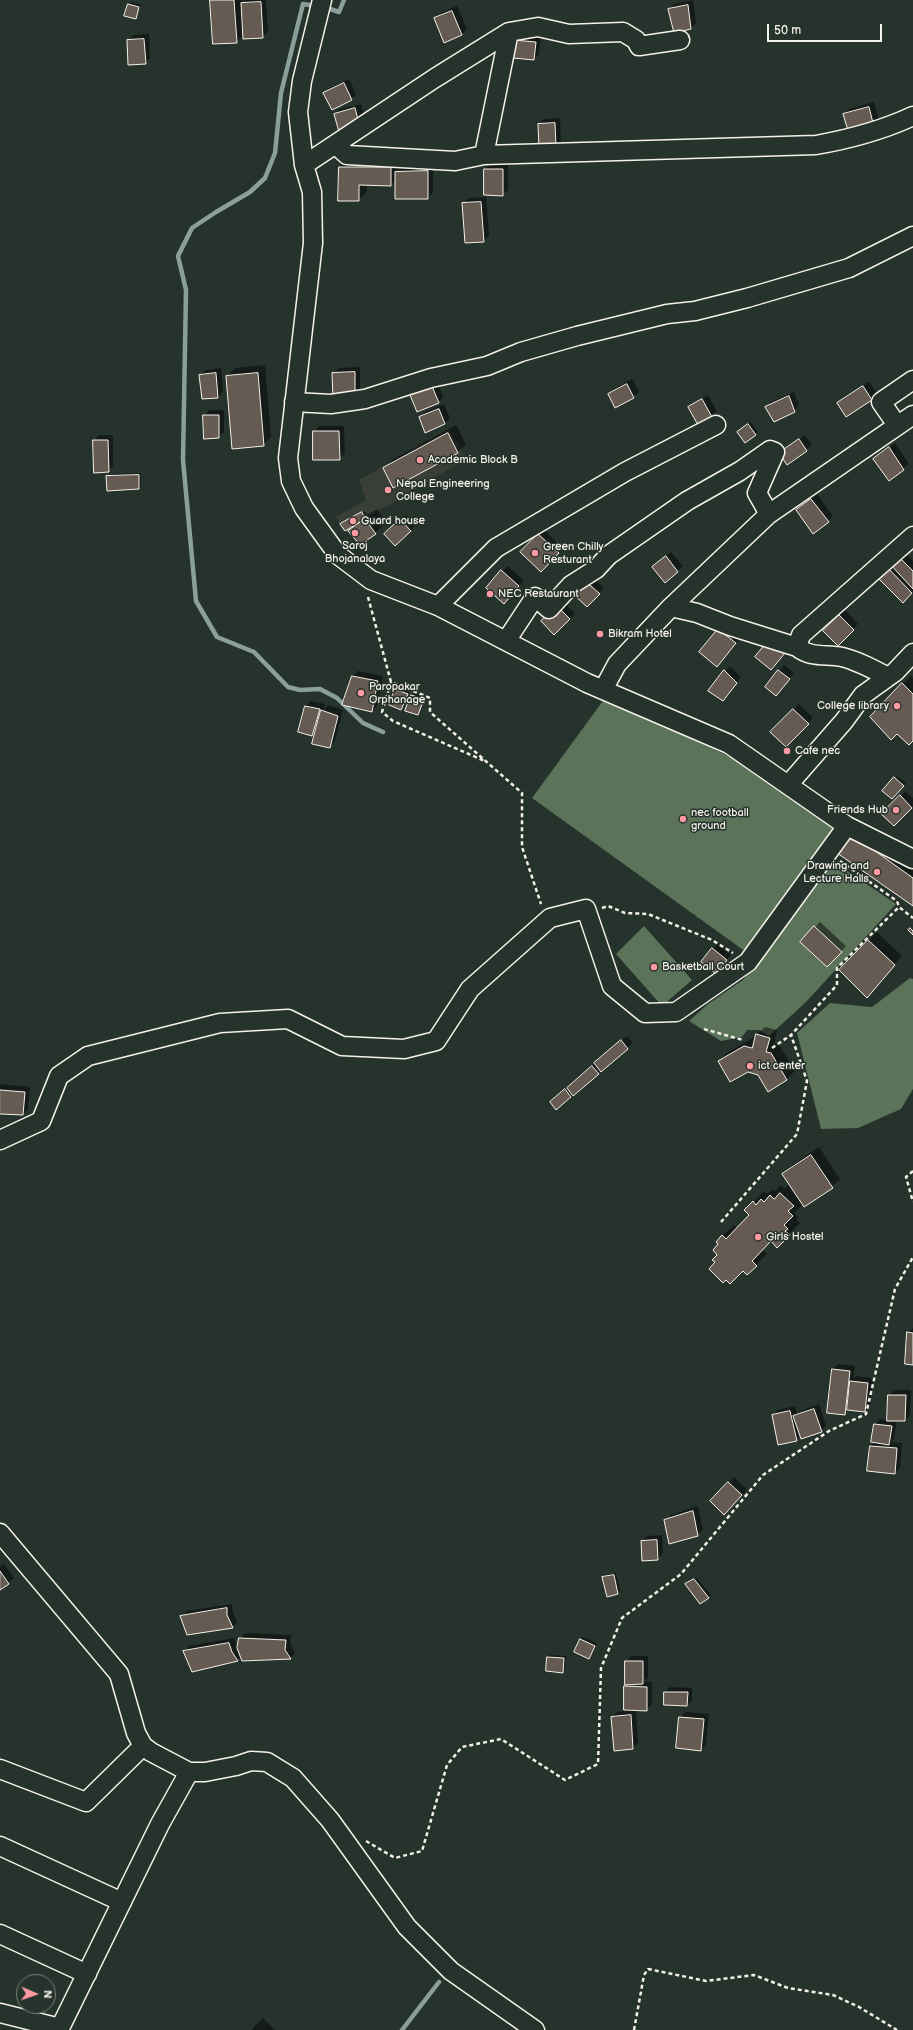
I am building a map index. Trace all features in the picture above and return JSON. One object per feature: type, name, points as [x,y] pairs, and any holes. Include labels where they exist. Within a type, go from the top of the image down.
[{"type":"street","points":[[322,0],[302,81],[298,112],[304,165],[312,192],[313,243],[288,458],[291,481],[304,508],[338,554],[371,580],[438,606],[603,690],[729,744],[847,826],[913,859]]},
{"type":"street","points":[[304,165],[435,78],[508,32],[538,27],[569,34],[623,32],[636,40],[639,46],[680,40]]},
{"type":"street","points":[[484,155],[508,32]]},
{"type":"street","points":[[336,145],[347,155],[454,161],[484,155],[816,145],[867,135],[886,129],[913,116]]},
{"type":"street","points":[[294,402],[331,404],[366,399],[431,378],[487,366],[521,352],[577,336],[667,314],[695,311],[747,298],[849,268],[913,236]]},
{"type":"street","points":[[603,690],[617,664],[671,607],[769,514],[906,423],[881,402],[913,380]]},
{"type":"street","points":[[438,606],[496,548],[625,472],[716,425]]},
{"type":"street","points":[[506,641],[535,597],[549,608],[571,585],[596,569],[608,555],[687,501],[740,471],[770,450],[775,452],[757,493],[769,514]]},
{"type":"street","points":[[797,647],[801,635],[913,536]]},
{"type":"street","points":[[671,607],[697,613],[737,629],[797,647],[804,653],[842,657],[866,666],[888,677]]},
{"type":"street","points":[[788,785],[844,721],[863,695],[888,677],[913,653]]},
{"type":"street","points":[[0,1140],[41,1121],[59,1076],[88,1056],[220,1024],[288,1019],[342,1046],[404,1050],[436,1041],[470,989],[550,918],[586,908],[612,986],[645,1013],[676,1012],[748,962],[847,826]]},
{"type":"street","points":[[0,1533],[119,1674],[136,1733],[143,1746],[189,1772],[205,1772],[236,1766],[251,1761],[267,1762],[293,1778],[330,1820],[407,1927],[450,1971],[535,2030]]},
{"type":"street","points":[[0,1768],[86,1802],[143,1746]]},
{"type":"street","points":[[0,2013],[60,2028],[160,1824],[189,1772]]},
{"type":"street","points":[[0,1846],[122,1902]]},
{"type":"street","points":[[0,1934],[87,1974]]},
{"type":"path","points":[[371,580],[368,596],[391,682],[382,712],[393,721],[489,763]]},
{"type":"path","points":[[391,682],[430,698],[430,712],[522,793],[522,847],[542,906],[550,918]]},
{"type":"path","points":[[829,852],[897,900],[899,907],[913,918]]},
{"type":"path","points":[[586,908],[600,909],[608,906],[625,913],[648,914],[712,940],[748,962]]},
{"type":"path","points":[[772,1048],[791,1036],[837,986],[837,968],[899,907]]},
{"type":"path","points":[[704,1030],[743,1040]]},
{"type":"path","points":[[721,1222],[797,1134],[807,1081],[791,1036]]},
{"type":"path","points":[[913,1171],[906,1178],[913,1202]]},
{"type":"path","points":[[362,1839],[395,1858],[422,1851],[447,1764],[462,1747],[501,1739],[564,1780],[598,1764],[601,1668],[622,1618],[681,1574],[763,1475],[828,1431],[866,1414],[894,1289],[913,1256]]},
{"type":"path","points":[[634,2030],[644,1975],[648,1969],[706,1981],[754,1975],[788,1988],[833,1995],[859,2007],[897,2030]]},
{"type":"shaded area","name":"Nepal Engineering College","points":[[450,429],[466,459],[343,532],[336,517],[366,500],[359,480]]},
{"type":"green space","points":[[605,698],[764,773],[836,831],[746,952],[532,798]]},
{"type":"green space","points":[[831,860],[896,904],[806,1002],[769,1036],[759,1030],[747,1030],[742,1037],[721,1041],[689,1021],[708,1004],[743,980]]},
{"type":"green space","name":"Basketball Court","points":[[644,926],[692,980],[662,1006],[616,954]]},
{"type":"green space","points":[[910,978],[913,979],[913,1089],[901,1109],[858,1128],[821,1129],[797,1033],[830,1003],[872,1007]]},
{"type":"building","points":[[210,0],[234,0],[237,43],[213,44]]},
{"type":"building","points":[[261,2],[263,38],[243,39],[241,3]]},
{"type":"building","points":[[128,4],[139,7],[136,19],[124,16]]},
{"type":"building","points":[[688,5],[691,29],[674,33],[668,9]]},
{"type":"building","points":[[452,11],[462,35],[444,43],[434,18]]},
{"type":"building","points":[[144,39],[146,64],[128,65],[127,40]]},
{"type":"building","points":[[514,40],[536,42],[534,60],[513,58]]},
{"type":"building","points":[[344,83],[352,100],[332,110],[323,93]]},
{"type":"building","points":[[869,107],[874,127],[849,134],[843,114]]},
{"type":"building","points":[[355,108],[360,127],[339,132],[334,114]]},
{"type":"building","points":[[555,123],[556,147],[539,148],[538,124]]},
{"type":"building","points":[[339,167],[391,167],[391,186],[359,185],[359,201],[338,201]]},
{"type":"building","points":[[484,169],[503,169],[503,196],[484,195]]},
{"type":"building","points":[[428,171],[428,199],[395,199],[395,172]]},
{"type":"building","points":[[481,202],[484,242],[465,243],[462,203]]},
{"type":"building","points":[[355,372],[355,399],[333,400],[332,373]]},
{"type":"building","points":[[216,373],[218,398],[202,399],[199,375]]},
{"type":"building","points":[[258,373],[264,446],[232,449],[226,376]]},
{"type":"building","points":[[627,384],[634,398],[615,408],[608,394]]},
{"type":"building","points":[[432,386],[439,403],[417,412],[410,395]]},
{"type":"building","points":[[863,386],[872,400],[846,417],[837,403]]},
{"type":"building","points":[[789,396],[795,412],[774,422],[765,407]]},
{"type":"building","points":[[702,399],[712,417],[698,425],[688,407]]},
{"type":"building","points":[[439,409],[445,424],[425,433],[419,417]]},
{"type":"building","points":[[203,415],[219,415],[219,438],[204,439]]},
{"type":"building","points":[[748,424],[756,435],[745,443],[737,432]]},
{"type":"building","points":[[313,431],[339,431],[340,460],[313,460]]},
{"type":"building","name":"Academic Block B","points":[[448,433],[458,453],[393,488],[383,468]]},
{"type":"building","points":[[799,439],[807,451],[787,465],[779,453]]},
{"type":"building","points":[[93,440],[108,440],[109,472],[94,473]]},
{"type":"building","points":[[889,447],[904,470],[889,481],[873,459]]},
{"type":"building","points":[[139,475],[139,489],[107,491],[106,476]]},
{"type":"building","points":[[811,499],[829,522],[813,534],[796,510]]},
{"type":"building","name":"Guard house","points":[[362,512],[365,519],[345,531],[340,524]]},
{"type":"building","points":[[365,519],[376,534],[360,545],[348,531]]},
{"type":"building","points":[[400,519],[411,531],[395,546],[384,534]]},
{"type":"building","points":[[538,534],[559,553],[541,572],[520,552]]},
{"type":"building","points":[[896,554],[913,571],[913,589],[888,562]]},
{"type":"building","points":[[666,556],[678,572],[665,583],[652,567]]},
{"type":"building","points":[[884,564],[912,593],[903,603],[874,574]]},
{"type":"building","points":[[501,570],[519,586],[504,604],[486,588]]},
{"type":"building","points":[[583,579],[600,594],[587,607],[571,592]]},
{"type":"building","points":[[557,606],[570,619],[554,635],[541,621]]},
{"type":"building","points":[[839,615],[854,630],[838,646],[823,631]]},
{"type":"building","points":[[718,629],[736,643],[717,667],[699,652]]},
{"type":"building","points":[[769,640],[785,653],[771,670],[755,657]]},
{"type":"building","points":[[724,670],[737,683],[723,701],[708,691]]},
{"type":"building","points":[[778,670],[790,679],[776,696],[765,687]]},
{"type":"building","name":"Paropakar Orphanage","points":[[352,676],[378,681],[372,712],[342,705]]},
{"type":"building","name":"College library","points":[[902,683],[913,694],[913,741],[909,745],[897,734],[891,740],[870,717]]},
{"type":"building","points":[[395,689],[408,694],[401,710],[389,705]]},
{"type":"building","points":[[411,695],[424,699],[418,715],[405,711]]},
{"type":"building","points":[[305,706],[320,709],[312,736],[298,732]]},
{"type":"building","points":[[793,709],[809,724],[786,747],[770,732]]},
{"type":"building","points":[[321,710],[338,716],[330,748],[312,744]]},
{"type":"building","points":[[894,777],[904,786],[892,799],[882,791]]},
{"type":"building","points":[[900,795],[912,808],[894,826],[881,814]]},
{"type":"building","points":[[850,833],[913,878],[913,906],[837,853]]},
{"type":"building","points":[[814,926],[842,952],[827,967],[800,942]]},
{"type":"building","points":[[910,928],[913,931],[913,935],[908,930]]},
{"type":"building","points":[[868,940],[895,965],[867,998],[839,970]]},
{"type":"building","points":[[712,948],[727,960],[716,974],[701,962]]},
{"type":"building","name":"ict center","points":[[756,1034],[770,1038],[766,1052],[771,1053],[787,1080],[768,1092],[758,1075],[748,1072],[730,1082],[718,1061],[744,1046],[752,1048]]},
{"type":"building","points":[[621,1040],[628,1049],[601,1072],[594,1063]]},
{"type":"building","points":[[592,1066],[599,1074],[573,1096],[567,1088]]},
{"type":"building","points":[[565,1089],[571,1097],[556,1110],[550,1102]]},
{"type":"building","points":[[0,1090],[25,1092],[23,1115],[0,1114]]},
{"type":"building","points":[[811,1155],[833,1188],[804,1207],[782,1174]]},
{"type":"building","name":"Girls Hostel","points":[[780,1193],[794,1206],[788,1211],[793,1216],[784,1225],[788,1229],[785,1231],[790,1235],[777,1248],[771,1241],[752,1261],[757,1266],[747,1275],[743,1271],[730,1284],[726,1280],[723,1283],[709,1269],[715,1262],[712,1260],[717,1255],[713,1250],[718,1244],[716,1242],[722,1235],[726,1239],[749,1215],[744,1210],[753,1201],[756,1205],[761,1199],[764,1202],[770,1195],[774,1199]]},
{"type":"building","points":[[907,1332],[913,1333],[913,1365],[905,1364]]},
{"type":"building","points":[[832,1369],[850,1371],[845,1415],[827,1413]]},
{"type":"building","points":[[850,1381],[868,1383],[865,1412],[847,1410]]},
{"type":"building","points":[[888,1395],[906,1395],[905,1421],[887,1421]]},
{"type":"building","points":[[814,1409],[822,1432],[801,1439],[793,1416]]},
{"type":"building","points":[[790,1411],[797,1441],[778,1445],[772,1415]]},
{"type":"building","points":[[874,1424],[892,1426],[889,1445],[871,1442]]},
{"type":"building","points":[[870,1446],[897,1448],[895,1474],[867,1471]]},
{"type":"building","points":[[728,1482],[742,1495],[724,1515],[710,1501]]},
{"type":"building","points":[[693,1511],[698,1536],[669,1544],[664,1520]]},
{"type":"building","points":[[657,1540],[658,1560],[642,1561],[641,1541]]},
{"type":"building","points":[[0,1571],[9,1584],[0,1590]]},
{"type":"building","points":[[614,1575],[618,1594],[607,1597],[602,1577]]},
{"type":"building","points":[[694,1579],[709,1598],[700,1604],[685,1584]]},
{"type":"building","points":[[227,1608],[227,1615],[233,1628],[187,1635],[180,1616]]},
{"type":"building","points":[[239,1638],[286,1640],[285,1650],[291,1659],[242,1661],[237,1648]]},
{"type":"building","points":[[580,1639],[595,1646],[589,1659],[574,1652]]},
{"type":"building","points":[[229,1643],[232,1652],[238,1661],[192,1672],[183,1651]]},
{"type":"building","points":[[547,1657],[564,1658],[563,1673],[546,1671]]},
{"type":"building","points":[[625,1661],[643,1661],[643,1684],[625,1685]]},
{"type":"building","points":[[624,1686],[647,1687],[647,1711],[624,1710]]},
{"type":"building","points":[[664,1692],[688,1692],[687,1706],[664,1705]]},
{"type":"building","points":[[631,1715],[633,1749],[614,1751],[611,1717]]},
{"type":"building","points":[[679,1717],[704,1719],[701,1751],[676,1748]]},
{"type":"waterway","points":[[324,7],[339,12],[344,0]]},
{"type":"waterway","points":[[316,6],[303,4],[281,93],[275,153],[265,178],[250,192],[192,228],[178,256],[186,290],[183,460],[196,601],[217,637],[254,652],[288,687],[300,690],[320,689],[337,698],[363,723],[383,732]]},
{"type":"waterway","points":[[402,2030],[439,1982]]},
{"type":"place","name":"Academic Block B","points":[[420,460]]},
{"type":"place","name":"Nepal Engineering College","points":[[388,490]]},
{"type":"place","name":"Guard house","points":[[353,521]]},
{"type":"place","name":"Saroj Bhojanalaya","points":[[355,533]]},
{"type":"place","name":"Green Chilly Resturant","points":[[535,553]]},
{"type":"place","name":"NEC Restaurant","points":[[490,594]]},
{"type":"place","name":"Bikram Hotel","points":[[600,634]]},
{"type":"place","name":"Paropakar Orphanage","points":[[361,693]]},
{"type":"place","name":"College library","points":[[897,706]]},
{"type":"place","name":"Cafe nec","points":[[787,751]]},
{"type":"place","name":"Friends Hub","points":[[896,810]]},
{"type":"place","name":"nec football ground","points":[[683,819]]},
{"type":"place","name":"Drawing and Lecture Halls","points":[[877,872]]},
{"type":"place","name":"Basketball Court","points":[[654,967]]},
{"type":"place","name":"ict center","points":[[750,1066]]},
{"type":"place","name":"Girls Hostel","points":[[758,1237]]}]
